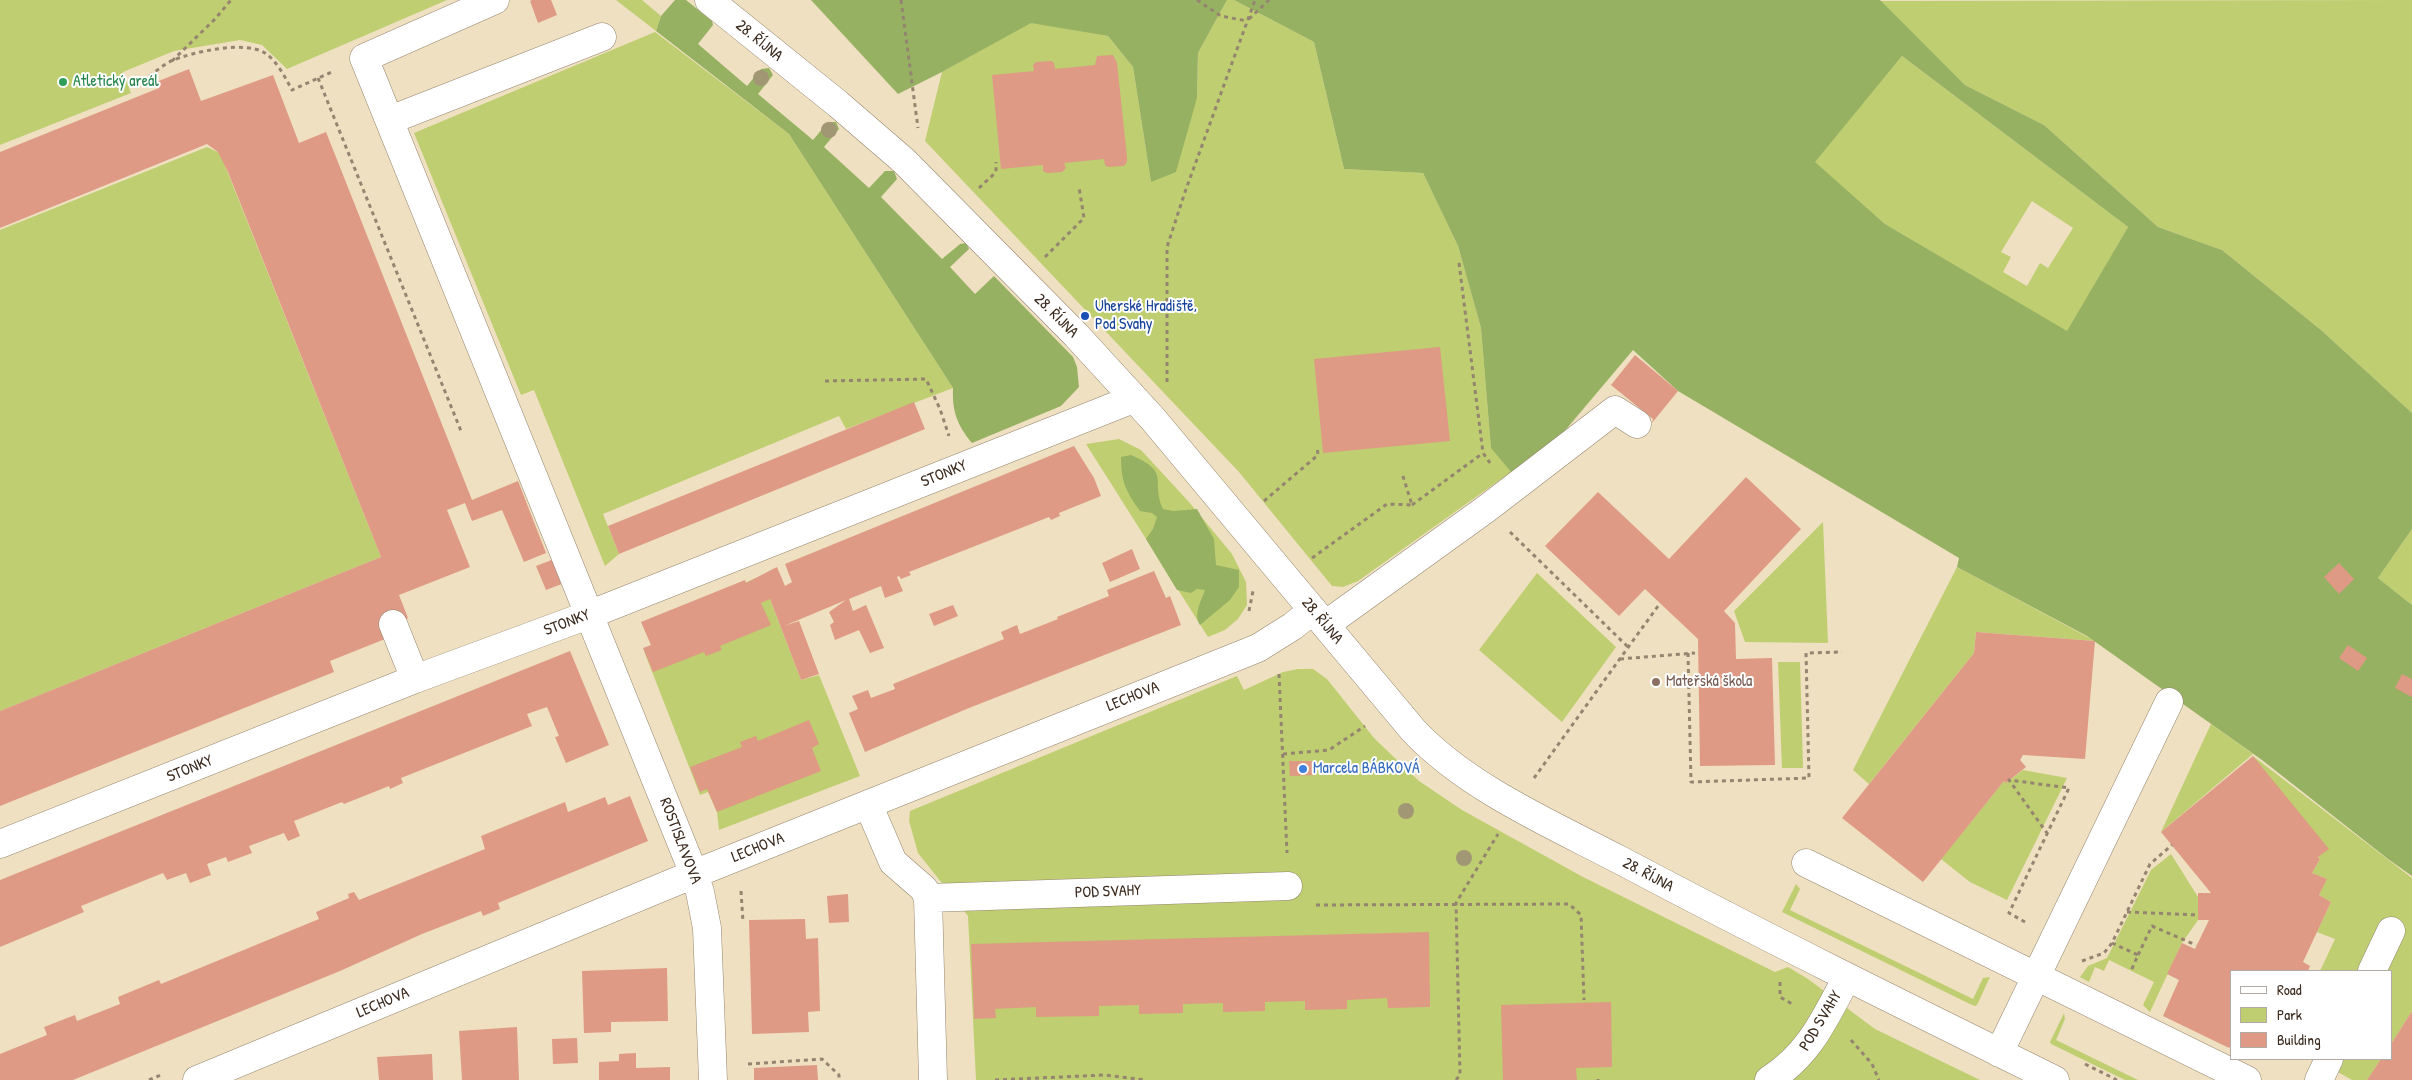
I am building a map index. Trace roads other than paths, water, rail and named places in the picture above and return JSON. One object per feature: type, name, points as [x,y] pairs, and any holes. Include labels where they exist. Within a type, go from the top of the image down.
[{"type":"street","name":"ROSTISLAVOVA","points":[[495,0],[364,58],[591,614],[694,874],[707,928],[713,1080]]},
{"type":"street","name":"28. ŘÍJNA","points":[[709,0],[838,104],[904,161],[1076,335],[1153,419],[1426,745],[1458,770],[1517,805],[1743,926],[2055,1080]]},
{"type":"street","points":[[390,120],[602,37]]},
{"type":"street","name":"STONKY","points":[[0,844],[416,680],[591,614],[1133,399]]},
{"type":"street","name":"LECHOVA","points":[[197,1080],[694,874],[1258,648],[1294,626],[1319,617],[1486,509],[1615,410],[1637,424]]},
{"type":"street","points":[[393,624],[416,680]]},
{"type":"street","points":[[2000,1053],[2169,702]]},
{"type":"street","points":[[868,804],[894,862],[924,889],[928,898],[933,1080]]},
{"type":"street","points":[[1806,862],[2247,1080]]},
{"type":"street","name":"POD SVAHY","points":[[928,898],[1288,886]]},
{"type":"street","points":[[2372,970],[2391,931]]},
{"type":"street","name":"POD SVAHY","points":[[1769,1080],[1786,1069],[1812,1041],[1847,977]]},
{"type":"street","points":[[2319,1080],[2329,1060]]},
{"type":"place","name":"Atletický areál","points":[[63,82]]},
{"type":"place","name":"Uherské Hradiště, Pod Svahy","points":[[1085,316]]},
{"type":"place","name":"Mateřská škola","points":[[1656,682]]},
{"type":"place","name":"Marcela BÁBKOVÁ","points":[[1303,769]]}]
